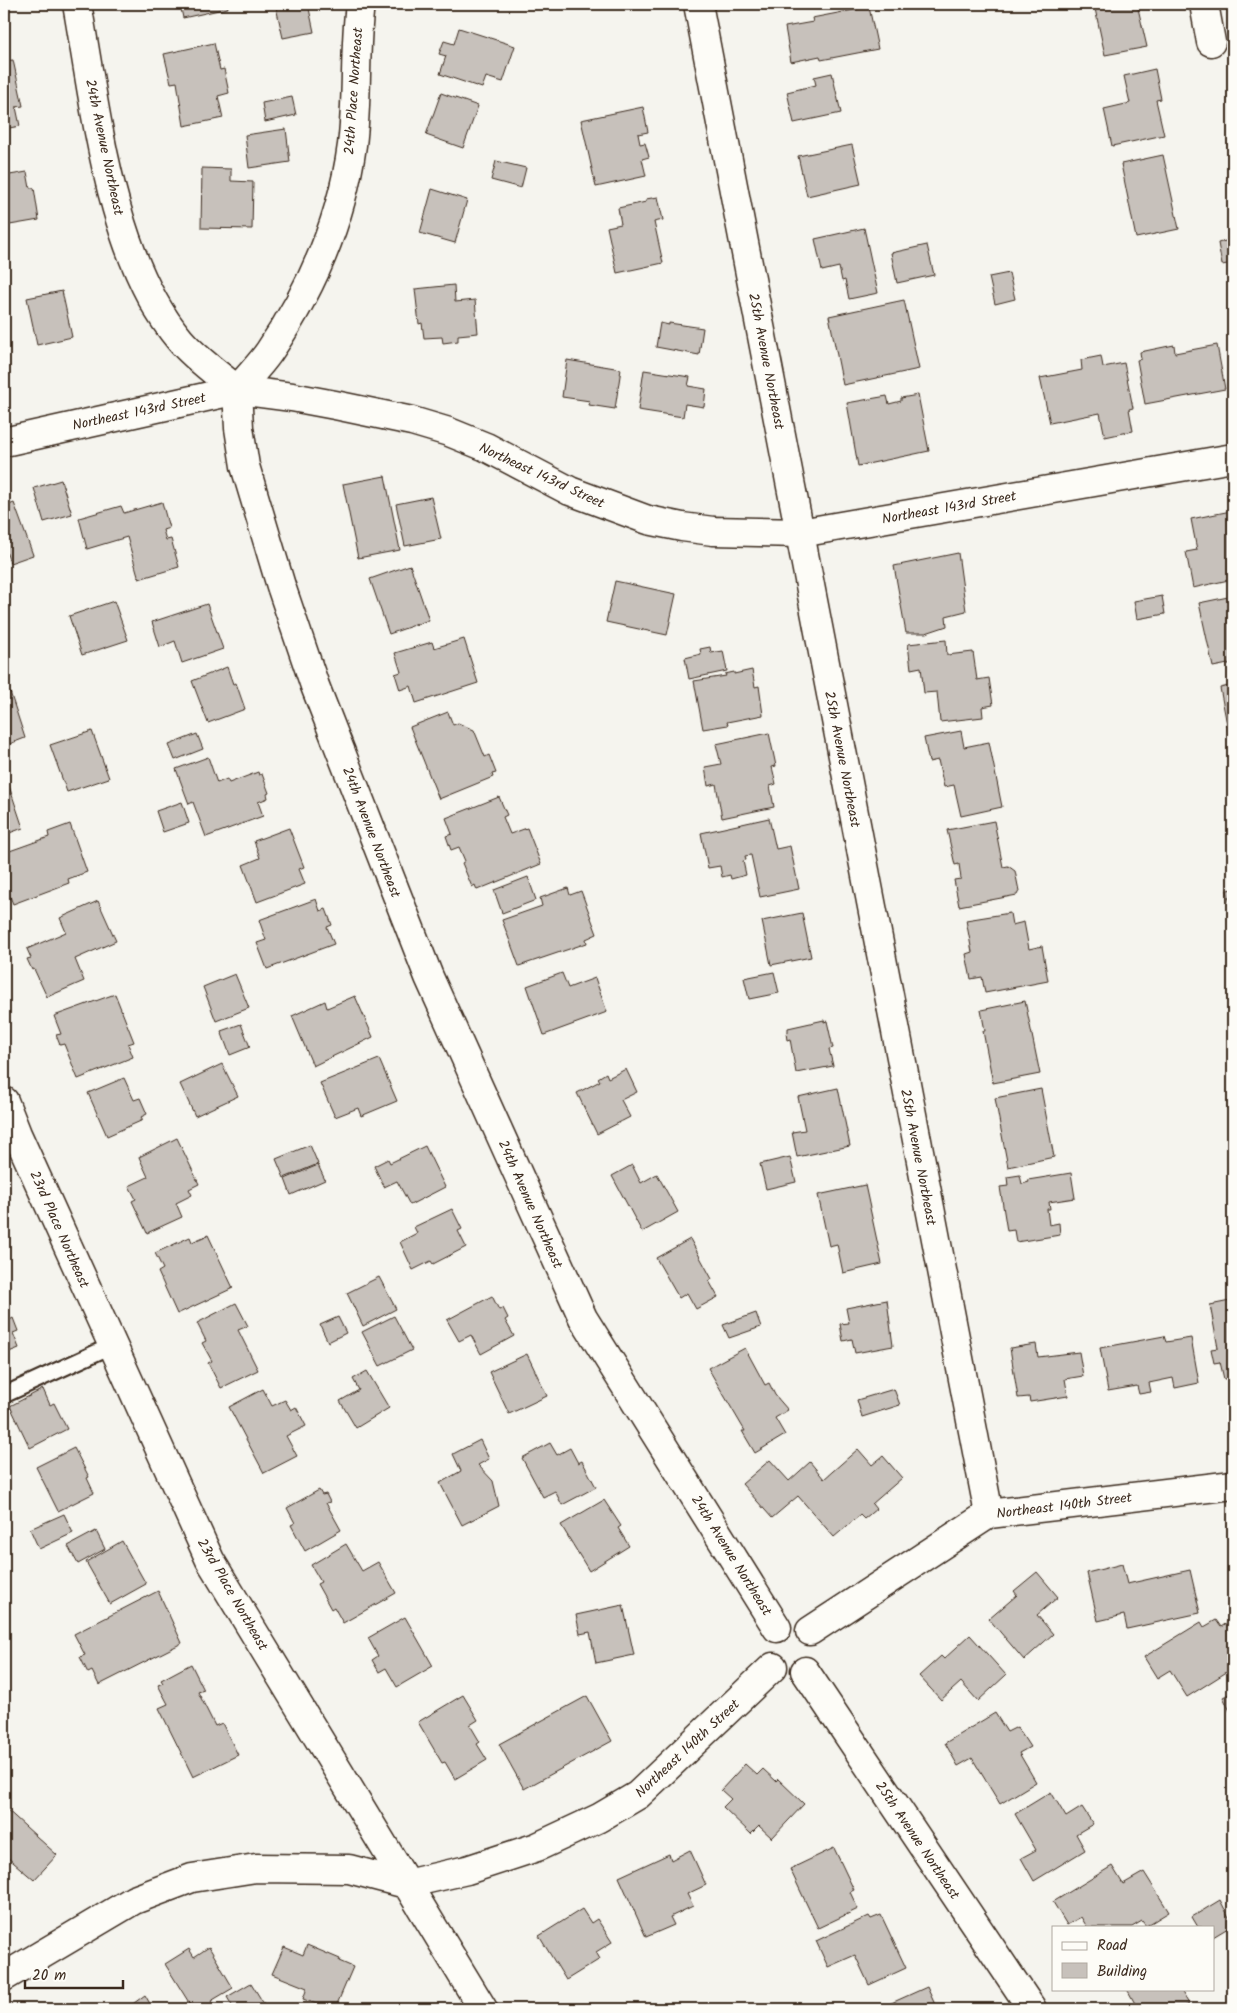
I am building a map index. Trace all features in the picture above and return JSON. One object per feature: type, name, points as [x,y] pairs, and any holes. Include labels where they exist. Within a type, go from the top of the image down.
[{"type":"street","name":"24th Avenue Northeast","points":[[77,4],[108,176],[133,257],[162,317],[181,342],[237,390],[238,428],[245,466],[281,586],[315,686],[429,977],[583,1318],[777,1628]]},
{"type":"street","name":"24th Place Northeast","points":[[237,390],[268,353],[295,312],[314,276],[336,215],[346,177],[352,143],[357,26],[360,4]]},
{"type":"street","name":"25th Avenue Northeast","points":[[698,4],[989,1514]]},
{"type":"street","points":[[1204,4],[1211,42]]},
{"type":"street","name":"Northeast 143rd Street","points":[[4,442],[237,390],[292,397],[355,409],[412,421],[449,432],[486,447],[570,491],[648,520],[682,528],[713,531],[800,533],[1233,458]]},
{"type":"street","name":"23rd Place Northeast","points":[[4,1101],[21,1143],[210,1560],[482,2009]]},
{"type":"street","name":"Northeast 140th Street","points":[[810,1632],[989,1514],[1233,1485]]},
{"type":"street","points":[[788,1624],[796,1624],[804,1626],[810,1632],[815,1638],[817,1654],[814,1662],[805,1671],[793,1675],[784,1674],[773,1667],[766,1656],[766,1647],[768,1639],[777,1628],[788,1624]]},
{"type":"street","name":"Northeast 140th Street","points":[[4,1977],[134,1900],[192,1878],[256,1868],[349,1869],[406,1884],[467,1870],[538,1847],[607,1814],[638,1795],[773,1667]]},
{"type":"street","name":"25th Avenue Northeast","points":[[805,1671],[1032,2009]]},
{"type":"lane","points":[[4,1395],[113,1345]]},
{"type":"building","points":[[180,4],[227,4],[228,8],[183,18]]},
{"type":"building","points":[[308,4],[314,32],[283,38],[276,7]]},
{"type":"building","points":[[1094,4],[1137,4],[1147,47],[1105,55]]},
{"type":"building","points":[[869,7],[878,49],[821,60],[820,56],[791,62],[785,27],[813,22],[812,18]]},
{"type":"building","points":[[459,28],[515,46],[503,82],[486,77],[482,88],[440,74],[446,56],[439,54],[444,41],[454,44]]},
{"type":"building","points":[[214,43],[220,70],[224,69],[229,93],[218,96],[223,118],[184,126],[177,82],[171,83],[164,54]]},
{"type":"building","points":[[13,60],[23,106],[16,107],[20,126],[4,129],[4,61]]},
{"type":"building","points":[[1155,69],[1161,99],[1156,100],[1164,135],[1112,146],[1104,109],[1130,103],[1124,76]]},
{"type":"building","points":[[832,73],[841,113],[794,123],[787,92],[816,85],[814,77]]},
{"type":"building","points":[[441,93],[478,106],[463,148],[426,135]]},
{"type":"building","points":[[292,97],[296,115],[265,122],[262,103]]},
{"type":"building","points":[[643,107],[648,132],[638,134],[640,144],[645,143],[649,157],[642,159],[646,176],[596,187],[581,120]]},
{"type":"building","points":[[286,129],[290,162],[249,168],[245,135]]},
{"type":"building","points":[[852,145],[861,184],[807,196],[798,156]]},
{"type":"building","points":[[1163,155],[1179,229],[1136,238],[1121,164]]},
{"type":"building","points":[[496,161],[526,168],[521,188],[491,180]]},
{"type":"building","points":[[202,168],[231,169],[231,181],[253,182],[252,229],[201,228]]},
{"type":"building","points":[[27,172],[30,188],[34,188],[39,220],[4,226],[4,176]]},
{"type":"building","points":[[432,189],[467,200],[455,243],[420,233]]},
{"type":"building","points":[[658,197],[663,220],[654,222],[663,263],[617,273],[607,227],[621,224],[618,208],[646,202],[646,199]]},
{"type":"building","points":[[864,228],[878,293],[849,299],[845,280],[842,281],[839,267],[822,271],[815,239]]},
{"type":"building","points":[[1233,239],[1233,263],[1222,265],[1218,243]]},
{"type":"building","points":[[927,245],[934,275],[897,283],[891,253]]},
{"type":"building","points":[[1009,273],[1015,299],[995,304],[989,277]]},
{"type":"building","points":[[454,285],[455,302],[475,300],[478,333],[458,335],[458,341],[443,343],[442,337],[424,338],[422,323],[419,324],[415,289]]},
{"type":"building","points":[[62,291],[72,337],[37,345],[27,298]]},
{"type":"building","points":[[904,300],[919,369],[843,385],[829,316]]},
{"type":"building","points":[[660,323],[703,328],[699,355],[656,347]]},
{"type":"building","points":[[1174,345],[1175,353],[1217,345],[1225,389],[1145,404],[1137,360],[1141,359],[1140,352]]},
{"type":"building","points":[[1101,356],[1103,367],[1124,363],[1133,408],[1129,409],[1133,431],[1105,437],[1100,413],[1050,423],[1040,378],[1082,370],[1081,360]]},
{"type":"building","points":[[567,360],[621,369],[615,409],[589,405],[590,401],[562,397]]},
{"type":"building","points":[[644,370],[690,377],[688,386],[706,389],[704,407],[685,404],[683,417],[638,410]]},
{"type":"building","points":[[918,395],[929,451],[858,466],[847,403],[887,396],[889,404],[901,401],[901,398]]},
{"type":"building","points":[[385,476],[400,550],[358,558],[343,484]]},
{"type":"building","points":[[61,480],[72,514],[44,522],[34,488]]},
{"type":"building","points":[[431,497],[441,539],[405,546],[396,504]]},
{"type":"building","points":[[162,502],[169,528],[163,530],[166,540],[171,539],[179,567],[139,579],[127,537],[87,549],[79,518],[121,506],[124,513]]},
{"type":"building","points":[[14,503],[33,555],[10,563],[4,545],[4,507]]},
{"type":"building","points":[[1231,511],[1233,523],[1233,579],[1193,588],[1186,552],[1197,550],[1191,519]]},
{"type":"building","points":[[958,553],[966,611],[946,616],[947,626],[926,633],[906,633],[894,566]]},
{"type":"building","points":[[410,565],[429,620],[389,634],[370,579]]},
{"type":"building","points":[[615,581],[676,594],[667,635],[606,622]]},
{"type":"building","points":[[1162,596],[1165,614],[1137,619],[1134,601]]},
{"type":"building","points":[[1233,596],[1233,663],[1213,667],[1199,603]]},
{"type":"building","points":[[114,601],[128,640],[82,655],[69,616]]},
{"type":"building","points":[[207,604],[223,649],[182,663],[175,641],[160,647],[152,622]]},
{"type":"building","points":[[464,639],[478,683],[416,703],[411,686],[400,690],[395,674],[401,672],[395,653],[432,642],[434,648]]},
{"type":"building","points":[[946,640],[947,655],[973,652],[977,680],[989,678],[993,705],[982,707],[983,717],[940,722],[937,692],[924,693],[921,667],[911,669],[908,644]]},
{"type":"building","points":[[710,647],[711,653],[723,651],[727,671],[689,679],[685,658],[701,654],[700,649]]},
{"type":"building","points":[[227,667],[233,684],[236,683],[245,709],[208,723],[192,681]]},
{"type":"building","points":[[752,670],[755,687],[759,686],[763,715],[727,722],[728,725],[703,729],[694,681]]},
{"type":"building","points":[[1233,685],[1233,756],[1220,688]]},
{"type":"building","points":[[10,692],[25,738],[4,746],[4,694]]},
{"type":"building","points":[[448,712],[453,725],[458,723],[474,730],[485,757],[489,755],[496,773],[492,774],[493,777],[439,799],[410,727]]},
{"type":"building","points":[[92,731],[109,778],[67,792],[50,745]]},
{"type":"building","points":[[961,731],[964,747],[989,742],[1002,807],[961,816],[954,785],[944,787],[938,760],[929,762],[924,738]]},
{"type":"building","points":[[769,733],[776,766],[772,767],[776,784],[770,786],[774,807],[722,818],[716,784],[708,786],[705,767],[721,764],[716,744]]},
{"type":"building","points":[[197,734],[203,749],[175,760],[169,745]]},
{"type":"building","points":[[208,757],[217,783],[227,779],[229,783],[258,772],[259,775],[262,774],[269,793],[267,794],[268,798],[258,802],[263,816],[206,837],[193,802],[189,804],[176,769]]},
{"type":"building","points":[[7,780],[23,828],[4,835],[4,781]]},
{"type":"building","points":[[499,797],[507,815],[503,817],[510,834],[527,828],[541,864],[477,890],[475,885],[472,887],[462,863],[465,861],[459,847],[451,850],[446,836],[452,834],[446,818]]},
{"type":"building","points":[[182,802],[189,823],[163,832],[156,811]]},
{"type":"building","points":[[769,818],[776,849],[790,846],[799,889],[760,897],[751,855],[745,856],[746,860],[743,861],[746,875],[731,879],[730,875],[722,877],[720,866],[708,868],[701,833]]},
{"type":"building","points":[[994,821],[1003,867],[1008,866],[1015,871],[1019,891],[1017,895],[959,906],[954,880],[961,879],[959,864],[955,865],[947,830]]},
{"type":"building","points":[[70,824],[87,872],[68,879],[69,883],[13,904],[8,892],[4,894],[4,853],[49,837],[48,832]]},
{"type":"building","points":[[289,828],[304,867],[299,869],[305,884],[257,902],[243,865],[260,858],[254,841]]},
{"type":"building","points":[[528,877],[536,900],[502,913],[494,890]]},
{"type":"building","points":[[568,888],[570,895],[581,891],[597,934],[586,939],[587,943],[519,966],[502,920],[542,906],[540,898]]},
{"type":"building","points":[[1233,889],[1233,919],[1227,890]]},
{"type":"building","points":[[316,899],[320,911],[326,909],[332,925],[327,927],[334,944],[267,969],[257,943],[266,940],[259,920]]},
{"type":"building","points":[[98,901],[116,941],[75,959],[84,981],[47,997],[34,969],[32,970],[27,959],[31,958],[27,949],[66,932],[60,918]]},
{"type":"building","points":[[802,913],[811,957],[771,965],[762,921]]},
{"type":"building","points":[[1010,913],[1012,925],[1024,922],[1029,949],[1042,946],[1048,981],[985,993],[982,977],[971,979],[966,954],[972,952],[966,920]]},
{"type":"building","points":[[774,972],[779,993],[749,999],[744,978]]},
{"type":"building","points":[[562,973],[568,988],[595,978],[607,1012],[544,1035],[527,986]]},
{"type":"building","points":[[235,974],[249,1008],[216,1021],[203,987]]},
{"type":"building","points":[[115,994],[134,1042],[128,1044],[133,1057],[78,1079],[64,1044],[60,1045],[56,1035],[61,1034],[54,1016]]},
{"type":"building","points":[[355,996],[373,1037],[313,1066],[292,1016],[325,1001],[327,1008]]},
{"type":"building","points":[[1025,1001],[1040,1074],[993,1083],[981,1010]]},
{"type":"building","points":[[824,1020],[824,1022],[827,1021],[833,1048],[829,1049],[833,1066],[796,1073],[790,1039],[787,1040],[786,1033],[788,1028]]},
{"type":"building","points":[[241,1024],[250,1047],[230,1055],[221,1031]]},
{"type":"building","points":[[379,1059],[397,1101],[361,1116],[358,1108],[335,1117],[320,1083]]},
{"type":"building","points":[[222,1064],[238,1096],[195,1116],[180,1084]]},
{"type":"building","points":[[626,1069],[637,1092],[621,1100],[630,1117],[597,1134],[577,1093],[600,1081],[598,1078],[606,1073],[608,1078]]},
{"type":"building","points":[[124,1078],[134,1100],[140,1098],[147,1114],[141,1117],[143,1120],[107,1136],[88,1093]]},
{"type":"building","points":[[838,1088],[850,1146],[797,1157],[792,1132],[805,1130],[798,1097]]},
{"type":"building","points":[[1041,1089],[1054,1157],[1008,1167],[995,1098]]},
{"type":"building","points":[[177,1138],[199,1184],[189,1189],[192,1195],[176,1203],[182,1217],[147,1233],[132,1201],[136,1199],[129,1186],[148,1177],[139,1157]]},
{"type":"building","points":[[310,1145],[318,1164],[284,1178],[276,1159]]},
{"type":"building","points":[[425,1146],[445,1187],[410,1205],[397,1181],[384,1187],[374,1166],[388,1159],[390,1163]]},
{"type":"building","points":[[790,1157],[796,1182],[766,1189],[760,1164]]},
{"type":"building","points":[[318,1165],[325,1180],[291,1195],[285,1179]]},
{"type":"building","points":[[632,1165],[641,1183],[657,1174],[678,1212],[642,1232],[612,1176]]},
{"type":"building","points":[[1071,1173],[1075,1198],[1049,1202],[1050,1209],[1047,1209],[1049,1225],[1059,1223],[1060,1235],[1016,1242],[1014,1230],[1007,1231],[1000,1187],[1008,1186],[1007,1177],[1020,1175],[1022,1184],[1029,1182],[1028,1180]]},
{"type":"building","points":[[865,1185],[882,1264],[843,1273],[837,1244],[829,1246],[818,1195]]},
{"type":"building","points":[[452,1209],[462,1229],[458,1231],[466,1247],[433,1264],[431,1261],[413,1270],[400,1242],[417,1233],[414,1227]]},
{"type":"building","points":[[208,1235],[233,1288],[177,1314],[158,1272],[163,1269],[155,1253],[190,1237],[192,1242]]},
{"type":"building","points":[[690,1239],[712,1279],[709,1281],[718,1297],[696,1309],[687,1293],[679,1298],[656,1258]]},
{"type":"building","points":[[379,1277],[396,1309],[363,1326],[347,1293]]},
{"type":"building","points":[[492,1296],[499,1310],[503,1308],[508,1318],[505,1320],[514,1336],[481,1354],[471,1335],[459,1341],[447,1320]]},
{"type":"building","points":[[887,1300],[893,1346],[855,1353],[852,1339],[843,1341],[840,1324],[849,1323],[846,1308]]},
{"type":"building","points":[[1230,1301],[1233,1316],[1233,1378],[1224,1379],[1220,1362],[1214,1363],[1211,1349],[1218,1348],[1210,1305]]},
{"type":"building","points":[[236,1303],[248,1326],[238,1330],[258,1370],[221,1388],[208,1363],[212,1361],[202,1343],[206,1341],[197,1323]]},
{"type":"building","points":[[4,1312],[8,1321],[13,1318],[18,1331],[13,1333],[19,1348],[4,1354]]},
{"type":"building","points":[[756,1313],[761,1327],[729,1338],[723,1325]]},
{"type":"building","points":[[394,1316],[412,1350],[380,1366],[362,1332]]},
{"type":"building","points":[[338,1317],[346,1333],[328,1342],[320,1325]]},
{"type":"building","points":[[1164,1336],[1166,1342],[1191,1338],[1199,1383],[1175,1388],[1173,1378],[1149,1383],[1151,1392],[1139,1394],[1137,1386],[1108,1391],[1100,1348]]},
{"type":"building","points":[[1036,1344],[1038,1357],[1079,1352],[1083,1376],[1065,1379],[1068,1396],[1030,1402],[1029,1397],[1018,1398],[1010,1348]]},
{"type":"building","points":[[745,1348],[765,1385],[769,1383],[775,1395],[788,1410],[775,1418],[785,1435],[755,1453],[742,1431],[745,1431],[708,1368]]},
{"type":"building","points":[[527,1354],[547,1396],[509,1414],[489,1372]]},
{"type":"building","points":[[367,1371],[389,1408],[356,1428],[340,1401],[359,1390],[353,1379]]},
{"type":"building","points":[[43,1389],[50,1405],[54,1403],[67,1429],[30,1448],[10,1406]]},
{"type":"building","points":[[263,1389],[272,1406],[285,1400],[291,1410],[296,1407],[306,1426],[286,1436],[297,1456],[264,1473],[229,1407]]},
{"type":"building","points":[[894,1389],[900,1405],[862,1417],[857,1400]]},
{"type":"building","points":[[480,1440],[489,1459],[478,1465],[493,1481],[499,1506],[462,1525],[440,1483],[461,1471],[453,1454]]},
{"type":"building","points":[[550,1443],[557,1455],[570,1448],[578,1463],[582,1461],[596,1487],[562,1505],[555,1491],[543,1497],[522,1458]]},
{"type":"building","points":[[74,1448],[89,1477],[87,1478],[94,1493],[58,1511],[36,1467]]},
{"type":"building","points":[[858,1449],[872,1465],[883,1456],[902,1478],[872,1504],[876,1509],[864,1519],[860,1515],[834,1537],[798,1496],[772,1518],[742,1484],[770,1460],[789,1481],[810,1462],[824,1479]]},
{"type":"building","points":[[319,1490],[322,1495],[326,1494],[330,1502],[326,1503],[341,1530],[305,1551],[291,1525],[295,1523],[287,1508]]},
{"type":"building","points":[[604,1500],[621,1526],[618,1528],[629,1546],[589,1571],[561,1525]]},
{"type":"building","points":[[64,1514],[73,1533],[39,1549],[30,1529]]},
{"type":"building","points":[[96,1531],[105,1549],[78,1564],[68,1546]]},
{"type":"building","points":[[122,1541],[146,1584],[110,1604],[86,1562]]},
{"type":"building","points":[[346,1544],[362,1571],[378,1562],[396,1593],[343,1623],[334,1607],[331,1609],[317,1584],[321,1582],[311,1565]]},
{"type":"building","points":[[1122,1564],[1127,1584],[1190,1570],[1200,1613],[1127,1629],[1124,1615],[1098,1621],[1087,1573]]},
{"type":"building","points":[[1037,1572],[1058,1597],[1037,1615],[1053,1634],[1024,1660],[989,1619],[1017,1595],[1014,1591]]},
{"type":"building","points":[[158,1591],[182,1643],[99,1685],[92,1671],[88,1673],[80,1657],[85,1655],[74,1634]]},
{"type":"building","points":[[623,1605],[634,1655],[596,1663],[590,1632],[580,1634],[576,1615]]},
{"type":"building","points":[[405,1617],[433,1666],[397,1687],[386,1668],[379,1672],[372,1660],[378,1656],[368,1638]]},
{"type":"building","points":[[1216,1620],[1221,1627],[1231,1620],[1233,1623],[1233,1668],[1187,1697],[1170,1670],[1157,1678],[1144,1657],[1201,1622],[1204,1627]]},
{"type":"building","points":[[970,1635],[1006,1675],[978,1701],[961,1682],[941,1700],[919,1676],[941,1656],[944,1659]]},
{"type":"building","points":[[191,1664],[204,1690],[198,1692],[215,1726],[222,1723],[238,1755],[193,1777],[159,1708],[168,1704],[158,1685],[163,1683],[161,1680]]},
{"type":"building","points":[[1233,1692],[1233,1717],[1223,1697]]},
{"type":"building","points":[[463,1695],[478,1720],[470,1725],[480,1742],[477,1744],[487,1760],[455,1779],[445,1762],[442,1763],[418,1722]]},
{"type":"building","points":[[587,1696],[612,1741],[524,1789],[499,1744]]},
{"type":"building","points":[[995,1713],[1007,1732],[1017,1727],[1030,1747],[1019,1753],[1036,1782],[1000,1804],[972,1758],[958,1766],[945,1743]]},
{"type":"building","points":[[745,1764],[757,1775],[763,1769],[776,1781],[778,1779],[804,1804],[772,1838],[759,1826],[751,1834],[723,1807],[731,1799],[721,1790]]},
{"type":"building","points":[[1051,1792],[1066,1817],[1082,1807],[1093,1824],[1076,1834],[1085,1850],[1034,1881],[1021,1858],[1036,1850],[1015,1814]]},
{"type":"building","points":[[4,1807],[57,1855],[34,1880],[7,1857],[4,1858]]},
{"type":"building","points":[[834,1848],[854,1890],[850,1892],[858,1909],[818,1928],[790,1869]]},
{"type":"building","points":[[690,1850],[706,1885],[687,1894],[693,1906],[670,1917],[674,1925],[646,1937],[619,1877],[669,1854],[671,1860]]},
{"type":"building","points":[[1112,1866],[1123,1884],[1144,1872],[1169,1912],[1146,1926],[1142,1921],[1134,1926],[1086,1926],[1081,1917],[1067,1925],[1053,1902]]},
{"type":"building","points":[[1220,1900],[1233,1925],[1214,1936],[1214,1926],[1197,1926],[1192,1917]]},
{"type":"building","points":[[582,1909],[591,1923],[597,1919],[612,1942],[596,1952],[600,1959],[566,1980],[539,1936]]},
{"type":"building","points":[[881,1915],[906,1968],[869,1985],[855,1955],[828,1967],[816,1941],[869,1916],[871,1919]]},
{"type":"building","points":[[307,1945],[340,1959],[339,1961],[353,1967],[335,2009],[303,1999],[307,1988],[272,1974],[284,1947],[303,1955]]},
{"type":"building","points":[[209,1947],[233,1988],[211,2001],[216,2009],[193,2009],[165,1964],[189,1949],[194,1957]]},
{"type":"building","points":[[251,1983],[267,2009],[234,2009],[227,1997]]},
{"type":"building","points":[[927,1987],[937,2009],[878,2009]]},
{"type":"building","points":[[1128,1990],[1181,1990],[1189,2004],[1181,2009],[1138,2009]]},
{"type":"building","points":[[145,1995],[153,2009],[126,2009]]}]
